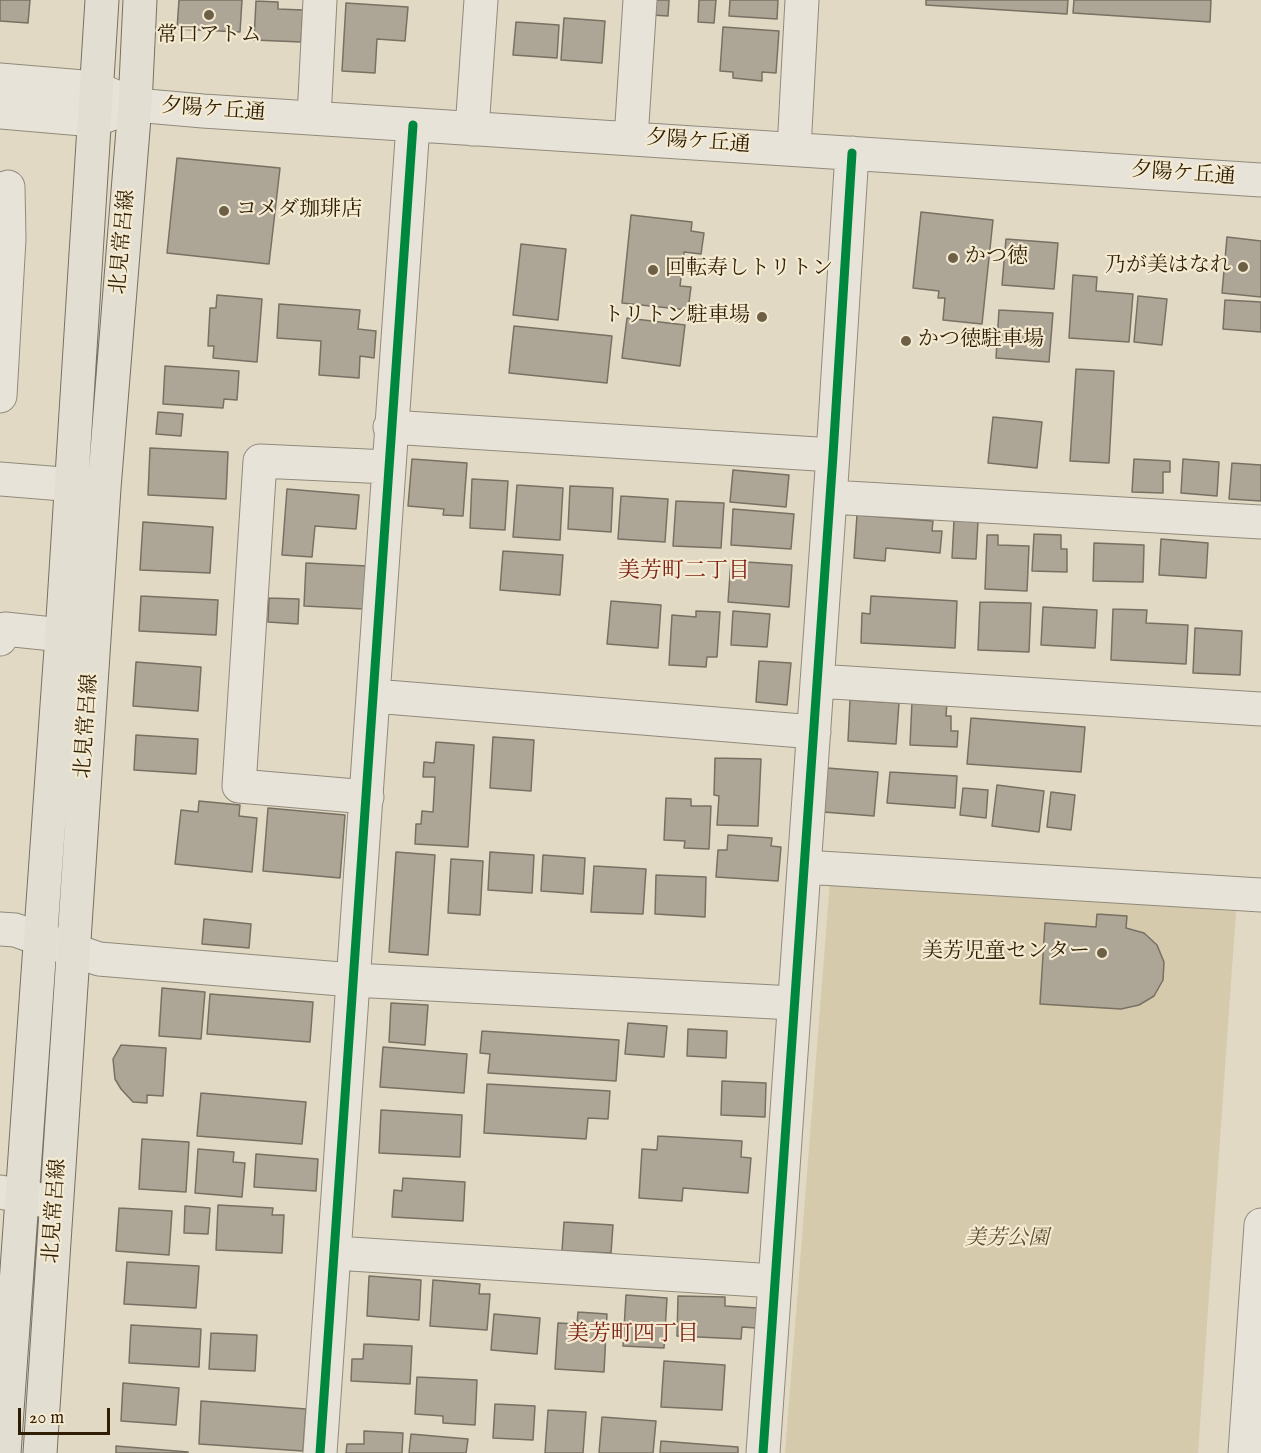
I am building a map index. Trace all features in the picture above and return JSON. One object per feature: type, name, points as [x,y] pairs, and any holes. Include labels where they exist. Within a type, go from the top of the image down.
[{"type":"main road","name":"北見常呂線","points":[[4,1453],[10,1195],[39,937],[62,635],[102,0]]},
{"type":"main road","name":"北見常呂線","points":[[39,1453],[104,488],[135,105],[140,0]]},
{"type":"street","points":[[314,118],[320,0]]},
{"type":"street","points":[[472,129],[481,0]]},
{"type":"street","points":[[631,139],[640,0]]},
{"type":"street","points":[[794,149],[802,0]]},
{"type":"street","name":"夕陽ケ丘通","points":[[0,80],[95,104]]},
{"type":"street","name":"夕陽ケ丘通","points":[[0,112],[95,104],[135,105],[1261,180]]},
{"type":"street","points":[[320,1453],[374,696],[390,427],[413,125]]},
{"type":"street","points":[[762,1453],[814,732],[852,153]]},
{"type":"street","points":[[0,396],[9,239],[8,187]]},
{"type":"street","points":[[390,427],[833,455]]},
{"type":"street","points":[[366,797],[239,786],[255,530],[260,461],[388,467]]},
{"type":"street","points":[[0,479],[104,488]]},
{"type":"street","points":[[830,497],[1261,522]]},
{"type":"street","points":[[0,639],[5,630],[62,635]]},
{"type":"street","points":[[817,681],[1261,709]]},
{"type":"street","points":[[374,696],[814,732]]},
{"type":"street","points":[[804,867],[1261,895]]},
{"type":"street","points":[[0,929],[15,930],[39,937],[99,959],[353,980],[794,1003]]},
{"type":"street","points":[[10,1195],[56,1203]]},
{"type":"street","points":[[1245,1453],[1256,1353],[1261,1225]]},
{"type":"street","points":[[335,1253],[775,1281]]},
{"type":"green space","name":"美芳公園","points":[[830,881],[1236,911],[1198,1453],[785,1453]]},
{"type":"building","points":[[0,0],[30,0],[28,23],[0,21]]},
{"type":"building","name":"常口アトム","points":[[179,0],[242,0],[240,32],[177,29]]},
{"type":"building","points":[[653,0],[669,0],[668,16],[652,15]]},
{"type":"building","points":[[699,0],[716,0],[714,23],[698,22]]},
{"type":"building","points":[[730,0],[778,0],[777,19],[729,16]]},
{"type":"building","points":[[926,0],[1068,0],[1067,14],[926,5]]},
{"type":"building","points":[[1074,0],[1211,0],[1210,22],[1073,13]]},
{"type":"building","points":[[256,1],[278,2],[278,9],[303,10],[301,42],[254,40]]},
{"type":"building","points":[[346,3],[408,7],[405,41],[377,39],[375,73],[342,71]]},
{"type":"building","points":[[564,18],[605,21],[602,63],[561,60]]},
{"type":"building","points":[[516,22],[559,25],[557,58],[513,55]]},
{"type":"building","points":[[723,27],[779,31],[776,73],[762,72],[762,81],[733,78],[733,72],[720,71]]},
{"type":"building","name":"コメダ珈琲店","points":[[177,158],[280,168],[269,264],[167,253]]},
{"type":"building","name":"かつ徳","points":[[921,212],[993,220],[982,324],[943,320],[945,298],[938,298],[939,291],[913,288]]},
{"type":"building","name":"回転寿しトリトン","points":[[631,215],[692,222],[691,231],[704,233],[701,254],[684,252],[680,286],[691,287],[688,310],[622,303]]},
{"type":"building","name":"乃が美はなれ","points":[[1227,237],[1261,241],[1261,297],[1222,293]]},
{"type":"building","points":[[1006,239],[1058,243],[1054,289],[1002,285]]},
{"type":"building","points":[[521,244],[566,249],[558,320],[513,315]]},
{"type":"building","points":[[1073,275],[1097,277],[1096,291],[1133,294],[1129,342],[1069,338]]},
{"type":"building","points":[[217,295],[262,299],[257,362],[213,358],[214,346],[208,346],[210,308],[216,308]]},
{"type":"building","points":[[1138,296],[1167,299],[1162,345],[1134,342]]},
{"type":"building","points":[[1225,300],[1261,302],[1261,332],[1223,329]]},
{"type":"building","points":[[279,304],[360,310],[358,329],[376,331],[374,358],[360,356],[359,378],[319,375],[321,341],[277,338]]},
{"type":"building","points":[[999,310],[1053,313],[1049,362],[996,358]]},
{"type":"building","points":[[627,318],[685,325],[680,366],[622,358]]},
{"type":"building","points":[[514,326],[612,336],[607,383],[509,373]]},
{"type":"building","points":[[165,366],[239,371],[237,400],[224,399],[223,408],[163,404]]},
{"type":"building","points":[[1076,369],[1114,371],[1109,463],[1070,461]]},
{"type":"building","points":[[158,412],[183,414],[181,436],[156,434]]},
{"type":"building","points":[[993,417],[1042,422],[1037,468],[988,463]]},
{"type":"building","points":[[150,448],[228,452],[226,499],[148,495]]},
{"type":"building","points":[[412,459],[467,463],[463,516],[443,515],[444,509],[408,506]]},
{"type":"building","points":[[1134,459],[1170,461],[1170,472],[1163,472],[1163,493],[1132,492]]},
{"type":"building","points":[[1183,459],[1219,462],[1217,496],[1181,493]]},
{"type":"building","points":[[1232,463],[1261,465],[1261,501],[1229,499]]},
{"type":"building","points":[[733,470],[789,475],[786,507],[730,502]]},
{"type":"building","points":[[472,479],[508,481],[505,530],[470,528]]},
{"type":"building","points":[[517,485],[563,488],[560,540],[513,537]]},
{"type":"building","points":[[570,486],[613,488],[611,532],[568,529]]},
{"type":"building","points":[[287,489],[359,495],[356,529],[315,526],[312,557],[282,555]]},
{"type":"building","points":[[621,496],[668,499],[665,542],[618,539]]},
{"type":"building","points":[[676,501],[724,503],[721,548],[673,546]]},
{"type":"building","points":[[733,509],[794,514],[791,549],[731,545]]},
{"type":"building","points":[[857,515],[933,521],[932,531],[942,531],[940,553],[886,548],[885,561],[854,558]]},
{"type":"building","points":[[954,520],[978,521],[976,559],[952,558]]},
{"type":"building","points":[[143,522],[213,527],[210,573],[140,570]]},
{"type":"building","points":[[1034,534],[1061,535],[1061,549],[1067,549],[1067,572],[1032,571]]},
{"type":"building","points":[[987,535],[998,535],[998,545],[1029,546],[1027,591],[985,589]]},
{"type":"building","points":[[1161,539],[1208,543],[1206,578],[1159,575]]},
{"type":"building","points":[[1094,543],[1144,545],[1143,582],[1093,581]]},
{"type":"building","points":[[503,551],[563,555],[560,595],[500,590]]},
{"type":"building","points":[[731,561],[792,565],[789,607],[728,602]]},
{"type":"building","points":[[306,563],[367,566],[364,609],[304,606]]},
{"type":"building","points":[[141,596],[218,600],[216,635],[139,631]]},
{"type":"building","points":[[871,596],[957,601],[955,648],[861,643],[862,613],[870,614]]},
{"type":"building","points":[[269,598],[299,599],[298,624],[268,622]]},
{"type":"building","points":[[611,601],[661,605],[658,648],[607,644]]},
{"type":"building","points":[[980,602],[1031,603],[1029,652],[978,650]]},
{"type":"building","points":[[1043,607],[1097,610],[1095,648],[1041,645]]},
{"type":"building","points":[[1113,609],[1147,610],[1146,623],[1188,625],[1186,664],[1111,660]]},
{"type":"building","points":[[696,611],[720,612],[717,657],[707,657],[706,667],[669,665],[672,615],[696,617]]},
{"type":"building","points":[[733,611],[770,614],[767,647],[731,645]]},
{"type":"building","points":[[1195,628],[1242,631],[1240,675],[1193,673]]},
{"type":"building","points":[[759,661],[791,663],[787,705],[756,702]]},
{"type":"building","points":[[136,662],[201,667],[198,711],[133,706]]},
{"type":"building","points":[[850,700],[899,703],[896,744],[848,741]]},
{"type":"building","points":[[912,701],[947,702],[946,716],[951,716],[951,731],[958,731],[957,747],[910,745]]},
{"type":"building","points":[[971,718],[1085,727],[1081,772],[967,764]]},
{"type":"building","points":[[136,735],[198,739],[196,774],[134,770]]},
{"type":"building","points":[[493,737],[534,740],[531,791],[490,788]]},
{"type":"building","points":[[436,742],[474,745],[468,847],[415,844],[416,824],[421,824],[422,811],[433,812],[435,777],[423,777],[424,762],[434,763]]},
{"type":"building","points":[[715,758],[761,759],[758,826],[717,825],[719,796],[714,795]]},
{"type":"building","points":[[827,768],[878,772],[874,816],[823,812]]},
{"type":"building","points":[[890,772],[957,776],[955,808],[887,803]]},
{"type":"building","points":[[997,785],[1044,791],[1039,832],[992,826]]},
{"type":"building","points":[[963,788],[988,790],[986,818],[960,815]]},
{"type":"building","points":[[1051,792],[1075,795],[1071,830],[1047,827]]},
{"type":"building","points":[[666,798],[691,799],[691,806],[711,806],[709,849],[684,848],[685,841],[664,840]]},
{"type":"building","points":[[199,801],[240,805],[239,816],[257,818],[252,872],[175,864],[181,810],[198,812]]},
{"type":"building","points":[[268,808],[345,815],[340,878],[263,871]]},
{"type":"building","points":[[728,835],[772,838],[771,846],[781,847],[778,881],[716,877],[718,850],[727,850]]},
{"type":"building","points":[[396,852],[435,855],[428,955],[389,952]]},
{"type":"building","points":[[490,852],[534,855],[532,893],[488,890]]},
{"type":"building","points":[[543,855],[585,858],[583,894],[541,891]]},
{"type":"building","points":[[451,859],[483,861],[480,915],[448,913]]},
{"type":"building","points":[[594,866],[646,869],[643,914],[591,912]]},
{"type":"building","points":[[656,875],[706,877],[705,917],[655,914]]},
{"type":"building","name":"美芳児童センター","points":[[1097,914],[1127,916],[1126,928],[1144,933],[1157,945],[1164,962],[1163,980],[1154,996],[1139,1005],[1121,1009],[1040,1004],[1045,923],[1096,927]]},
{"type":"building","points":[[204,919],[251,924],[249,948],[202,944]]},
{"type":"building","points":[[162,988],[205,992],[201,1039],[159,1036]]},
{"type":"building","points":[[210,994],[313,1002],[310,1042],[207,1034]]},
{"type":"building","points":[[391,1003],[428,1005],[425,1045],[389,1042]]},
{"type":"building","points":[[628,1023],[667,1026],[664,1057],[625,1054]]},
{"type":"building","points":[[688,1029],[727,1031],[726,1058],[687,1056]]},
{"type":"building","points":[[482,1031],[619,1040],[616,1081],[488,1073],[490,1054],[480,1053]]},
{"type":"building","points":[[121,1045],[166,1048],[163,1096],[147,1095],[147,1103],[133,1102],[121,1089],[115,1079],[113,1059]]},
{"type":"building","points":[[383,1047],[467,1054],[464,1093],[380,1087]]},
{"type":"building","points":[[722,1081],[766,1083],[765,1117],[721,1115]]},
{"type":"building","points":[[487,1084],[610,1091],[608,1119],[588,1118],[586,1139],[484,1133]]},
{"type":"building","points":[[201,1093],[306,1102],[302,1144],[197,1136]]},
{"type":"building","points":[[381,1110],[462,1115],[460,1157],[379,1153]]},
{"type":"building","points":[[658,1136],[742,1141],[741,1157],[751,1158],[748,1193],[683,1188],[682,1201],[639,1198],[642,1149],[657,1150]]},
{"type":"building","points":[[142,1139],[189,1142],[186,1192],[139,1189]]},
{"type":"building","points":[[198,1149],[234,1152],[233,1162],[245,1163],[242,1197],[195,1193]]},
{"type":"building","points":[[256,1154],[318,1159],[316,1191],[254,1187]]},
{"type":"building","points":[[403,1178],[465,1182],[463,1221],[392,1217],[394,1190],[402,1191]]},
{"type":"building","points":[[218,1205],[273,1208],[272,1215],[284,1215],[282,1253],[216,1250]]},
{"type":"building","points":[[185,1206],[210,1208],[208,1234],[184,1233]]},
{"type":"building","points":[[119,1208],[172,1211],[169,1255],[116,1251]]},
{"type":"building","points":[[564,1222],[613,1225],[611,1253],[562,1251]]},
{"type":"building","points":[[127,1262],[199,1266],[196,1308],[124,1304]]},
{"type":"building","points":[[369,1276],[421,1280],[419,1320],[367,1316]]},
{"type":"building","points":[[433,1280],[480,1284],[479,1294],[490,1294],[487,1330],[430,1326]]},
{"type":"building","points":[[626,1295],[667,1298],[664,1348],[623,1346]]},
{"type":"building","points":[[678,1296],[725,1297],[725,1306],[757,1308],[756,1328],[742,1327],[741,1339],[677,1336]]},
{"type":"building","points":[[578,1312],[607,1314],[604,1372],[555,1369],[558,1323],[577,1324]]},
{"type":"building","points":[[494,1314],[540,1318],[537,1354],[491,1350]]},
{"type":"building","points":[[131,1325],[201,1329],[199,1367],[129,1363]]},
{"type":"building","points":[[211,1333],[257,1335],[255,1371],[209,1369]]},
{"type":"building","points":[[364,1344],[412,1346],[410,1384],[351,1381],[352,1359],[363,1359]]},
{"type":"building","points":[[664,1361],[725,1365],[722,1410],[661,1407]]},
{"type":"building","points":[[417,1377],[477,1380],[475,1425],[443,1423],[443,1416],[415,1414]]},
{"type":"building","points":[[123,1383],[179,1388],[176,1425],[121,1421]]},
{"type":"building","points":[[201,1401],[306,1409],[303,1451],[199,1444]]},
{"type":"building","points":[[495,1404],[535,1406],[533,1440],[493,1438]]},
{"type":"building","points":[[548,1410],[586,1412],[583,1453],[545,1453]]},
{"type":"building","points":[[602,1417],[656,1421],[653,1453],[599,1453]]},
{"type":"building","points":[[364,1431],[403,1433],[402,1453],[346,1453],[347,1444],[364,1444]]},
{"type":"building","points":[[411,1434],[468,1439],[466,1453],[409,1453]]},
{"type":"building","points":[[661,1441],[738,1447],[738,1453],[660,1453]]},
{"type":"building","points":[[116,1446],[188,1452],[188,1453],[116,1453]]},
{"type":"cycle path","points":[[320,1453],[413,125]]},
{"type":"cycle path","points":[[763,1453],[852,153]]},
{"type":"place","name":"常口アトム","points":[[209,15]]},
{"type":"place","name":"コメダ珈琲店","points":[[224,211]]},
{"type":"place","name":"かつ徳","points":[[953,258]]},
{"type":"place","name":"乃が美はなれ","points":[[1243,267]]},
{"type":"place","name":"回転寿しトリトン","points":[[653,270]]},
{"type":"place","name":"トリトン駐車場","points":[[762,317]]},
{"type":"place","name":"かつ徳駐車場","points":[[906,341]]},
{"type":"place","name":"美芳児童センター","points":[[1102,953]]},
{"type":"district","name":"美芳町二丁目","points":[[684,572]]},
{"type":"district","name":"美芳町四丁目","points":[[633,1335]]}]
